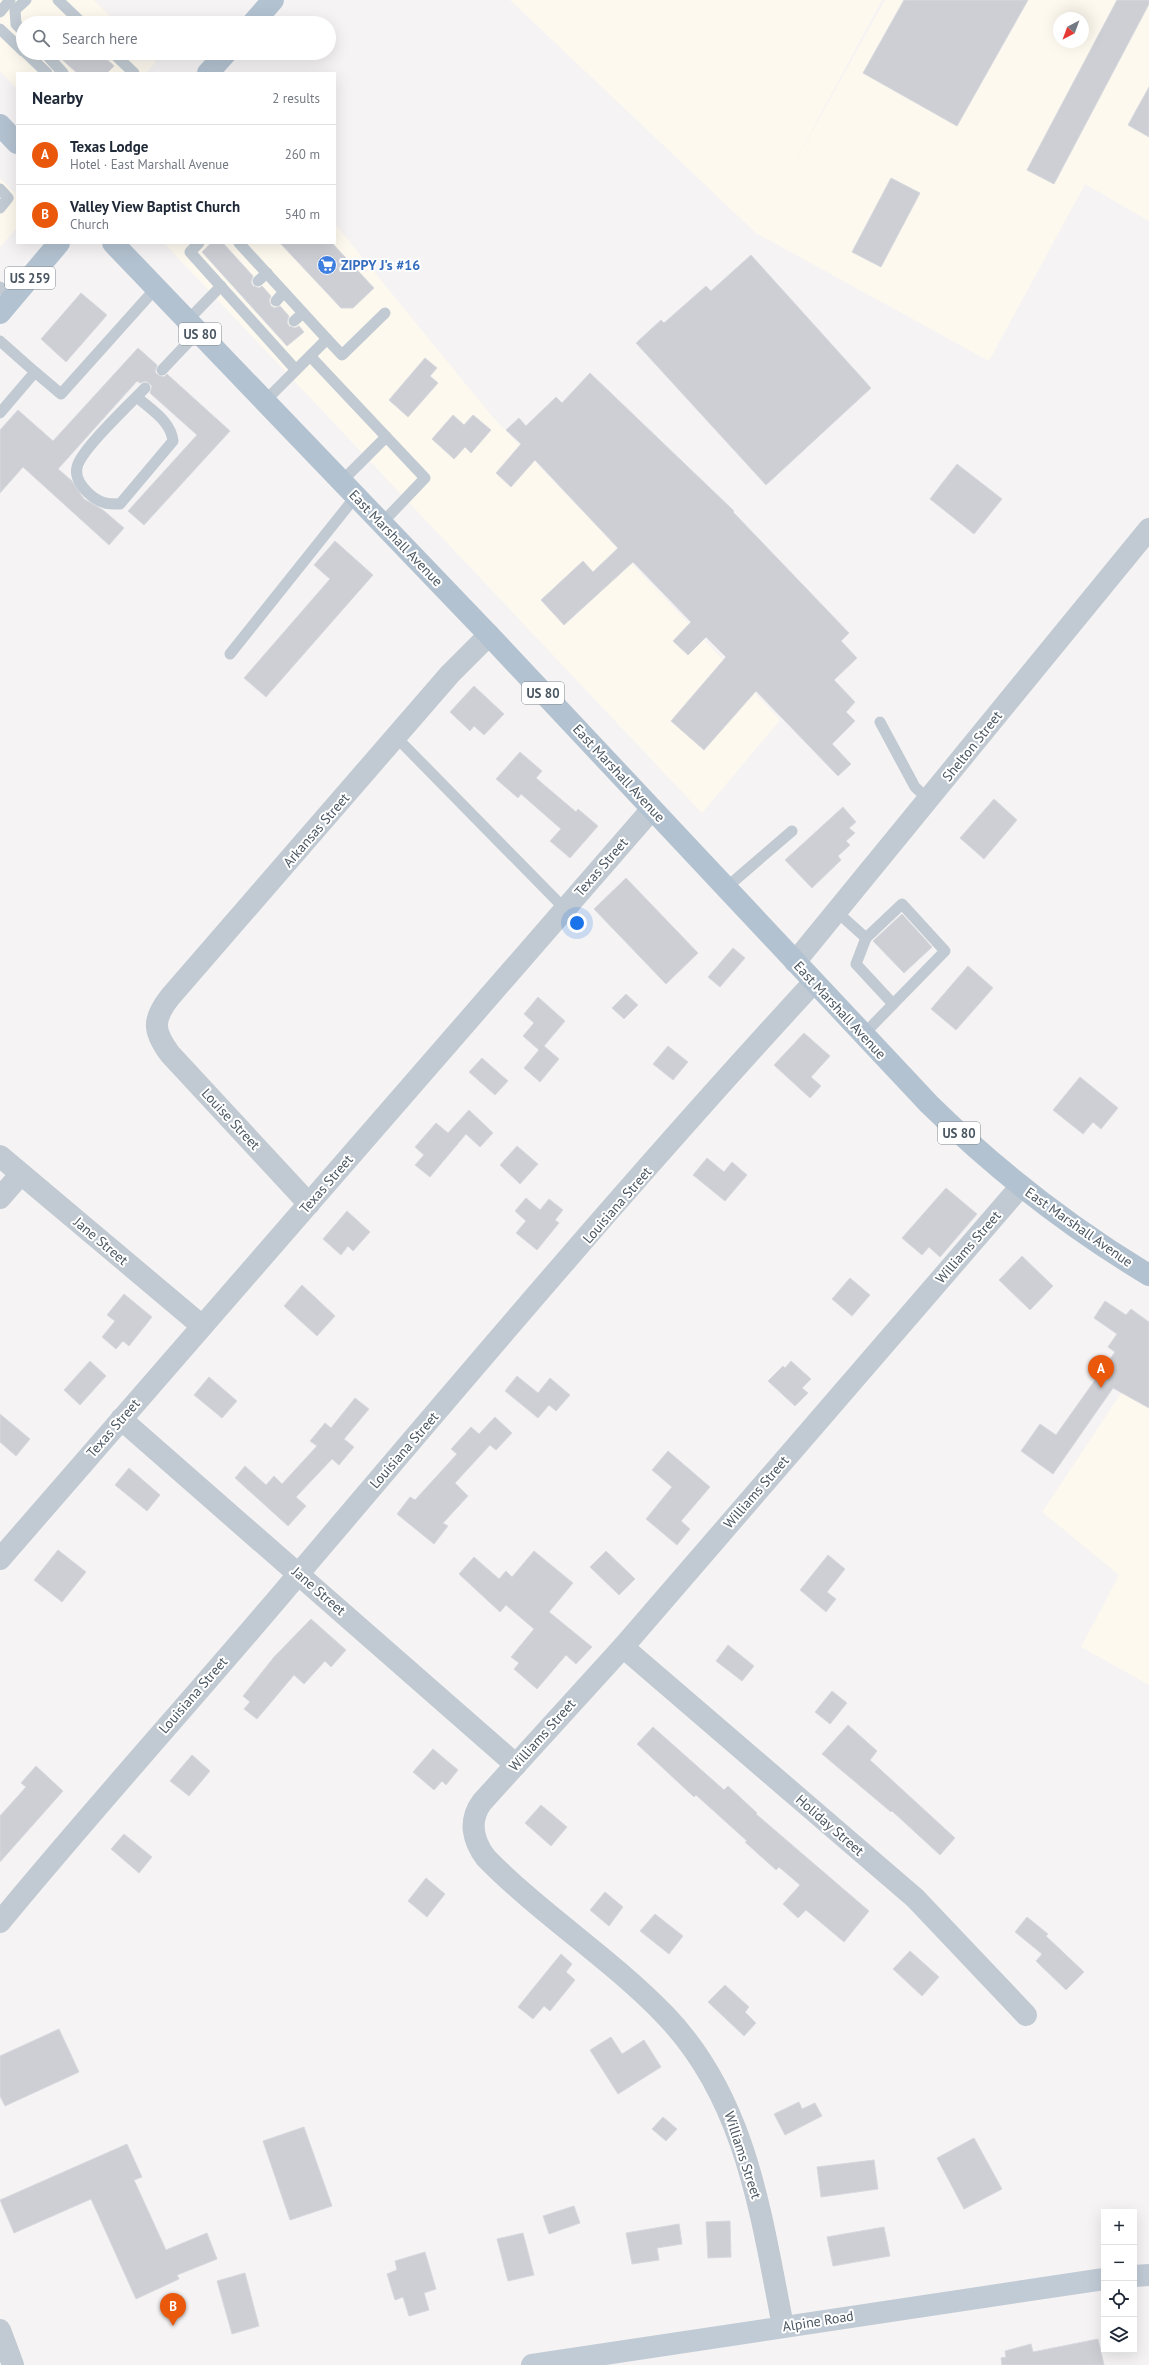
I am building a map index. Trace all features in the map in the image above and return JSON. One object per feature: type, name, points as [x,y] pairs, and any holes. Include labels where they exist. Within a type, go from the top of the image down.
[{"type":"main road","points":[[259,16],[273,0]]},
{"type":"main road","points":[[209,72],[220,60]]},
{"type":"main road","points":[[0,125],[16,142]]},
{"type":"main road","name":"US 259","points":[[4,299],[58,244]]},
{"type":"main road","name":"East Marshall Avenue","points":[[114,244],[489,635],[863,1035],[953,1127],[1021,1186],[1085,1234],[1149,1275]]},
{"type":"main road","points":[[1137,2276],[1149,2275]]},
{"type":"main road","name":"Alpine Road","points":[[532,2365],[783,2326],[1101,2279]]},
{"type":"street","name":"Shelton Street","points":[[795,962],[1149,529]]},
{"type":"street","name":"Arkansas Street","points":[[157,1032],[158,1018],[170,997],[450,674],[489,635]]},
{"type":"street","name":"Texas Street","points":[[0,1559],[652,808]]},
{"type":"street","name":"Louisiana Street","points":[[0,1922],[74,1832],[299,1574],[738,1065],[814,982]]},
{"type":"street","name":"Louise Street","points":[[157,1032],[170,1054],[309,1204]]},
{"type":"street","name":"Jane Street","points":[[0,1156],[202,1326]]},
{"type":"street","points":[[0,1198],[21,1174]]},
{"type":"street","name":"Williams Street","points":[[783,2326],[749,2166],[730,2112],[706,2067],[680,2032],[657,2007],[492,1863],[477,1844],[473,1822],[477,1808],[623,1647],[1021,1186]]},
{"type":"street","name":"Jane Street","points":[[121,1419],[516,1765]]},
{"type":"street","name":"Holiday Street","points":[[623,1647],[915,1898],[1026,2015]]},
{"type":"street","points":[[0,2330],[13,2365]]},
{"type":"lane","points":[[0,12],[10,0]]},
{"type":"lane","points":[[16,24],[15,10],[26,0]]},
{"type":"lane","points":[[58,0],[75,16]]},
{"type":"lane","points":[[0,29],[16,44]]},
{"type":"lane","points":[[33,60],[46,72]]},
{"type":"lane","points":[[51,60],[62,72]]},
{"type":"lane","points":[[120,60],[129,71]]},
{"type":"lane","points":[[0,189],[8,198],[0,208]]},
{"type":"lane","points":[[198,244],[190,252],[239,300],[275,339],[296,370]]},
{"type":"lane","points":[[240,244],[342,355],[385,313]]},
{"type":"lane","points":[[240,261],[248,253]]},
{"type":"lane","points":[[258,281],[267,273]]},
{"type":"lane","points":[[162,370],[193,326],[221,282]]},
{"type":"lane","points":[[0,341],[61,394],[156,288]]},
{"type":"lane","points":[[276,301],[284,292]]},
{"type":"lane","points":[[294,321],[303,313]]},
{"type":"lane","points":[[265,401],[327,339]]},
{"type":"lane","points":[[310,356],[425,478],[382,523]]},
{"type":"lane","points":[[0,413],[35,372]]},
{"type":"lane","points":[[137,397],[166,423],[172,432],[173,441],[162,458],[120,504],[105,503],[86,491],[78,479],[77,465],[90,446],[145,388]]},
{"type":"lane","points":[[230,654],[386,437]]},
{"type":"lane","points":[[880,722],[915,788],[928,799]]},
{"type":"lane","points":[[396,737],[564,908]]},
{"type":"lane","points":[[726,887],[792,831]]},
{"type":"lane","points":[[863,1035],[945,951],[902,904],[866,938],[856,964],[893,1004]]},
{"type":"lane","points":[[837,912],[866,938]]},
{"type":"shaded area","points":[[0,0],[94,0],[110,16],[16,16],[16,60],[154,60],[156,62],[147,72],[16,72],[16,88],[0,71]]},
{"type":"shaded area","points":[[510,0],[882,0],[788,175],[885,0],[1149,0],[1149,221],[1085,184],[989,361],[756,233]]},
{"type":"shaded area","points":[[0,178],[16,194],[16,229],[0,247]]},
{"type":"shaded area","points":[[336,225],[491,415],[780,720],[702,813],[165,244],[336,244]]},
{"type":"shaded area","points":[[1149,1351],[1149,1685],[1081,1647],[1119,1575],[1042,1512]]},
{"type":"building","points":[[904,0],[1028,0],[957,126],[863,73]]},
{"type":"building","points":[[1117,0],[1149,0],[1149,4],[1054,184],[1027,170]]},
{"type":"building","points":[[63,60],[108,60],[114,66],[108,72],[76,72]]},
{"type":"building","points":[[1149,87],[1149,137],[1128,125]]},
{"type":"building","points":[[891,178],[920,193],[881,267],[852,252]]},
{"type":"building","points":[[210,244],[224,244],[253,276],[251,282],[253,286],[259,288],[262,286],[271,296],[269,300],[271,306],[275,308],[280,306],[289,316],[287,322],[289,326],[295,328],[299,326],[304,332],[287,346],[202,252]]},
{"type":"building","name":"ZIPPY J's #16","points":[[281,244],[333,244],[374,288],[353,308],[341,308]]},
{"type":"building","points":[[751,255],[871,388],[766,485],[636,343],[661,320],[664,323],[706,286],[711,291]]},
{"type":"building","points":[[81,293],[107,315],[66,362],[41,339]]},
{"type":"building","points":[[138,348],[157,365],[155,372],[158,375],[164,377],[167,374],[230,431],[144,525],[128,511],[197,435],[150,393],[152,386],[146,381],[140,383],[137,381],[58,469],[72,481],[84,499],[103,510],[124,528],[109,545],[23,467],[0,493],[0,430],[18,410],[53,441]]},
{"type":"building","points":[[425,358],[437,368],[430,376],[438,383],[408,417],[389,400]]},
{"type":"building","points":[[590,373],[734,511],[733,512],[849,633],[841,641],[857,658],[834,680],[855,702],[846,712],[855,721],[832,744],[851,764],[838,776],[756,691],[704,750],[671,721],[726,657],[706,637],[688,655],[673,641],[691,622],[633,562],[564,625],[541,600],[583,561],[593,572],[618,548],[535,460],[511,487],[496,473],[521,444],[506,430],[519,418],[526,426],[556,397],[562,403]]},
{"type":"building","points":[[453,415],[464,425],[473,415],[491,430],[471,453],[465,447],[454,459],[432,439]]},
{"type":"building","points":[[957,464],[1002,499],[974,534],[930,499]]},
{"type":"building","points":[[335,541],[373,575],[266,697],[244,678],[330,579],[314,565]]},
{"type":"building","points":[[474,686],[504,714],[484,735],[474,726],[470,731],[450,712]]},
{"type":"building","points":[[520,752],[542,771],[536,778],[576,812],[578,809],[598,826],[570,858],[550,841],[561,829],[521,794],[518,798],[496,779]]},
{"type":"building","points":[[994,799],[1017,820],[984,859],[960,838]]},
{"type":"building","points":[[843,807],[856,822],[849,828],[855,833],[846,841],[850,845],[838,856],[841,860],[812,888],[785,860]]},
{"type":"building","points":[[626,878],[698,953],[666,984],[594,909]]},
{"type":"building","points":[[902,914],[932,947],[904,973],[873,941]]},
{"type":"building","points":[[733,948],[745,958],[720,987],[708,977]]},
{"type":"building","points":[[968,966],[993,988],[956,1030],[931,1009]]},
{"type":"building","points":[[626,994],[638,1005],[624,1019],[612,1008]]},
{"type":"building","points":[[538,997],[565,1021],[544,1046],[559,1059],[540,1082],[524,1068],[539,1050],[523,1036],[534,1023],[524,1014]]},
{"type":"building","points":[[804,1033],[830,1056],[811,1077],[821,1086],[810,1098],[774,1065]]},
{"type":"building","points":[[668,1046],[688,1062],[673,1080],[653,1064]]},
{"type":"building","points":[[482,1058],[508,1081],[495,1095],[469,1072]]},
{"type":"building","points":[[1080,1077],[1118,1108],[1101,1129],[1093,1122],[1083,1134],[1053,1110]]},
{"type":"building","points":[[469,1110],[493,1133],[480,1147],[466,1134],[430,1177],[415,1165],[424,1155],[415,1147],[436,1123],[448,1133]]},
{"type":"building","points":[[517,1146],[538,1164],[520,1184],[500,1165]]},
{"type":"building","points":[[707,1158],[724,1172],[732,1162],[747,1175],[725,1201],[693,1175]]},
{"type":"building","points":[[946,1188],[977,1214],[940,1257],[929,1247],[922,1255],[902,1238]]},
{"type":"building","points":[[526,1198],[540,1210],[549,1199],[563,1210],[555,1220],[559,1223],[537,1250],[516,1233],[526,1221],[515,1211]]},
{"type":"building","points":[[347,1211],[370,1232],[353,1251],[348,1246],[341,1255],[323,1239]]},
{"type":"building","points":[[1022,1256],[1053,1286],[1030,1310],[999,1280]]},
{"type":"building","points":[[850,1278],[870,1295],[852,1316],[832,1299]]},
{"type":"building","points":[[302,1285],[335,1316],[317,1336],[284,1306]]},
{"type":"building","points":[[124,1294],[152,1317],[129,1346],[123,1341],[116,1349],[102,1337],[115,1321],[107,1315]]},
{"type":"building","points":[[1105,1301],[1126,1315],[1131,1309],[1149,1322],[1149,1408],[1113,1388],[1053,1474],[1021,1451],[1040,1424],[1056,1435],[1115,1352],[1108,1347],[1117,1334],[1094,1318]]},
{"type":"building","points":[[90,1361],[106,1376],[80,1405],[64,1390]]},
{"type":"building","points":[[791,1361],[811,1379],[802,1388],[808,1393],[795,1406],[768,1381],[783,1366],[785,1368]]},
{"type":"building","points":[[517,1376],[538,1393],[550,1378],[570,1395],[556,1411],[549,1405],[538,1418],[505,1391]]},
{"type":"building","points":[[209,1377],[237,1401],[222,1418],[194,1395]]},
{"type":"building","points":[[355,1398],[369,1409],[344,1439],[354,1447],[339,1465],[332,1459],[296,1497],[306,1506],[288,1526],[235,1478],[245,1466],[266,1485],[274,1476],[282,1484],[317,1446],[310,1441],[325,1423],[331,1428]]},
{"type":"building","points":[[0,1414],[30,1439],[16,1456],[0,1442]]},
{"type":"building","points":[[495,1417],[512,1433],[496,1450],[490,1445],[455,1483],[468,1496],[443,1523],[448,1526],[434,1544],[397,1514],[410,1497],[415,1500],[457,1454],[451,1449],[471,1427],[479,1434]]},
{"type":"building","points":[[668,1451],[710,1487],[681,1521],[690,1529],[677,1545],[646,1519],[672,1487],[652,1470]]},
{"type":"building","points":[[129,1468],[160,1495],[147,1511],[115,1485]]},
{"type":"building","points":[[58,1550],[86,1572],[62,1602],[34,1580]]},
{"type":"building","points":[[534,1551],[573,1583],[549,1612],[592,1647],[576,1664],[566,1655],[537,1689],[514,1669],[519,1663],[511,1657],[534,1629],[506,1605],[500,1612],[459,1574],[474,1557],[499,1579],[506,1571],[512,1577]]},
{"type":"building","points":[[606,1551],[635,1579],[619,1595],[590,1567]]},
{"type":"building","points":[[828,1555],[845,1569],[827,1592],[836,1599],[826,1612],[800,1590]]},
{"type":"building","points":[[311,1619],[346,1650],[331,1667],[325,1661],[304,1684],[294,1675],[257,1719],[244,1709],[250,1702],[243,1696],[274,1657]]},
{"type":"building","points":[[728,1645],[754,1666],[742,1681],[716,1661]]},
{"type":"building","points":[[832,1691],[847,1703],[830,1724],[815,1712]]},
{"type":"building","points":[[848,1725],[877,1751],[870,1760],[955,1838],[940,1855],[892,1811],[891,1812],[822,1754]]},
{"type":"building","points":[[653,1727],[724,1790],[728,1786],[757,1813],[756,1814],[869,1911],[844,1942],[806,1910],[798,1918],[783,1904],[800,1885],[779,1867],[776,1870],[745,1842],[747,1841],[696,1795],[694,1797],[637,1744]]},
{"type":"building","points":[[433,1749],[458,1770],[446,1785],[442,1781],[434,1790],[413,1772]]},
{"type":"building","points":[[192,1755],[210,1771],[189,1796],[170,1781]]},
{"type":"building","points":[[36,1766],[63,1791],[0,1862],[0,1816],[26,1787],[21,1783]]},
{"type":"building","points":[[541,1805],[567,1827],[551,1846],[525,1823]]},
{"type":"building","points":[[124,1834],[152,1857],[139,1873],[111,1849]]},
{"type":"building","points":[[426,1878],[445,1894],[427,1917],[408,1901]]},
{"type":"building","points":[[605,1892],[623,1907],[609,1926],[590,1910]]},
{"type":"building","points":[[655,1914],[683,1936],[669,1954],[640,1931]]},
{"type":"building","points":[[1027,1917],[1048,1934],[1046,1936],[1084,1972],[1066,1990],[1036,1961],[1042,1954],[1015,1932]]},
{"type":"building","points":[[910,1951],[939,1977],[922,1996],[893,1969]]},
{"type":"building","points":[[561,1954],[572,1964],[566,1972],[575,1980],[550,2011],[544,2006],[533,2019],[518,2007]]},
{"type":"building","points":[[725,1985],[749,2007],[745,2012],[756,2023],[744,2036],[708,2002]]},
{"type":"building","points":[[59,2029],[79,2072],[5,2106],[0,2096],[0,2056]]},
{"type":"building","points":[[611,2037],[622,2054],[644,2040],[661,2067],[618,2094],[590,2050]]},
{"type":"building","points":[[799,2102],[802,2109],[815,2103],[822,2116],[785,2135],[774,2114]]},
{"type":"building","points":[[663,2117],[677,2129],[666,2141],[652,2129]]},
{"type":"building","points":[[304,2127],[332,2206],[290,2220],[263,2141]]},
{"type":"building","points":[[974,2138],[1002,2189],[964,2209],[937,2158]]},
{"type":"building","points":[[127,2144],[142,2177],[134,2180],[166,2250],[207,2233],[217,2259],[177,2275],[179,2279],[136,2299],[91,2199],[14,2233],[0,2200]]},
{"type":"building","points":[[874,2160],[878,2189],[821,2197],[817,2167]]},
{"type":"building","points":[[574,2206],[580,2223],[549,2234],[543,2216]]},
{"type":"building","points":[[730,2221],[731,2257],[708,2258],[706,2222]]},
{"type":"building","points":[[679,2224],[682,2244],[657,2248],[659,2260],[632,2264],[626,2233]]},
{"type":"building","points":[[884,2227],[890,2256],[833,2266],[827,2237]]},
{"type":"building","points":[[523,2233],[534,2275],[508,2281],[497,2239]]},
{"type":"building","points":[[425,2252],[436,2289],[424,2293],[429,2310],[409,2316],[403,2297],[395,2300],[387,2274],[397,2270],[395,2261]]},
{"type":"building","points":[[245,2273],[259,2326],[232,2334],[217,2281]]},
{"type":"building","points":[[1098,2339],[1104,2365],[1002,2365],[1001,2358],[1006,2357],[1005,2351],[1031,2344],[1033,2352]]},
{"type":"place","name":"ZIPPY J's #16","points":[[327,265]]},
{"type":"place","name":"Texas Lodge","points":[[1101,1388]]},
{"type":"place","name":"Valley View Baptist Church","points":[[173,2326]]}]
